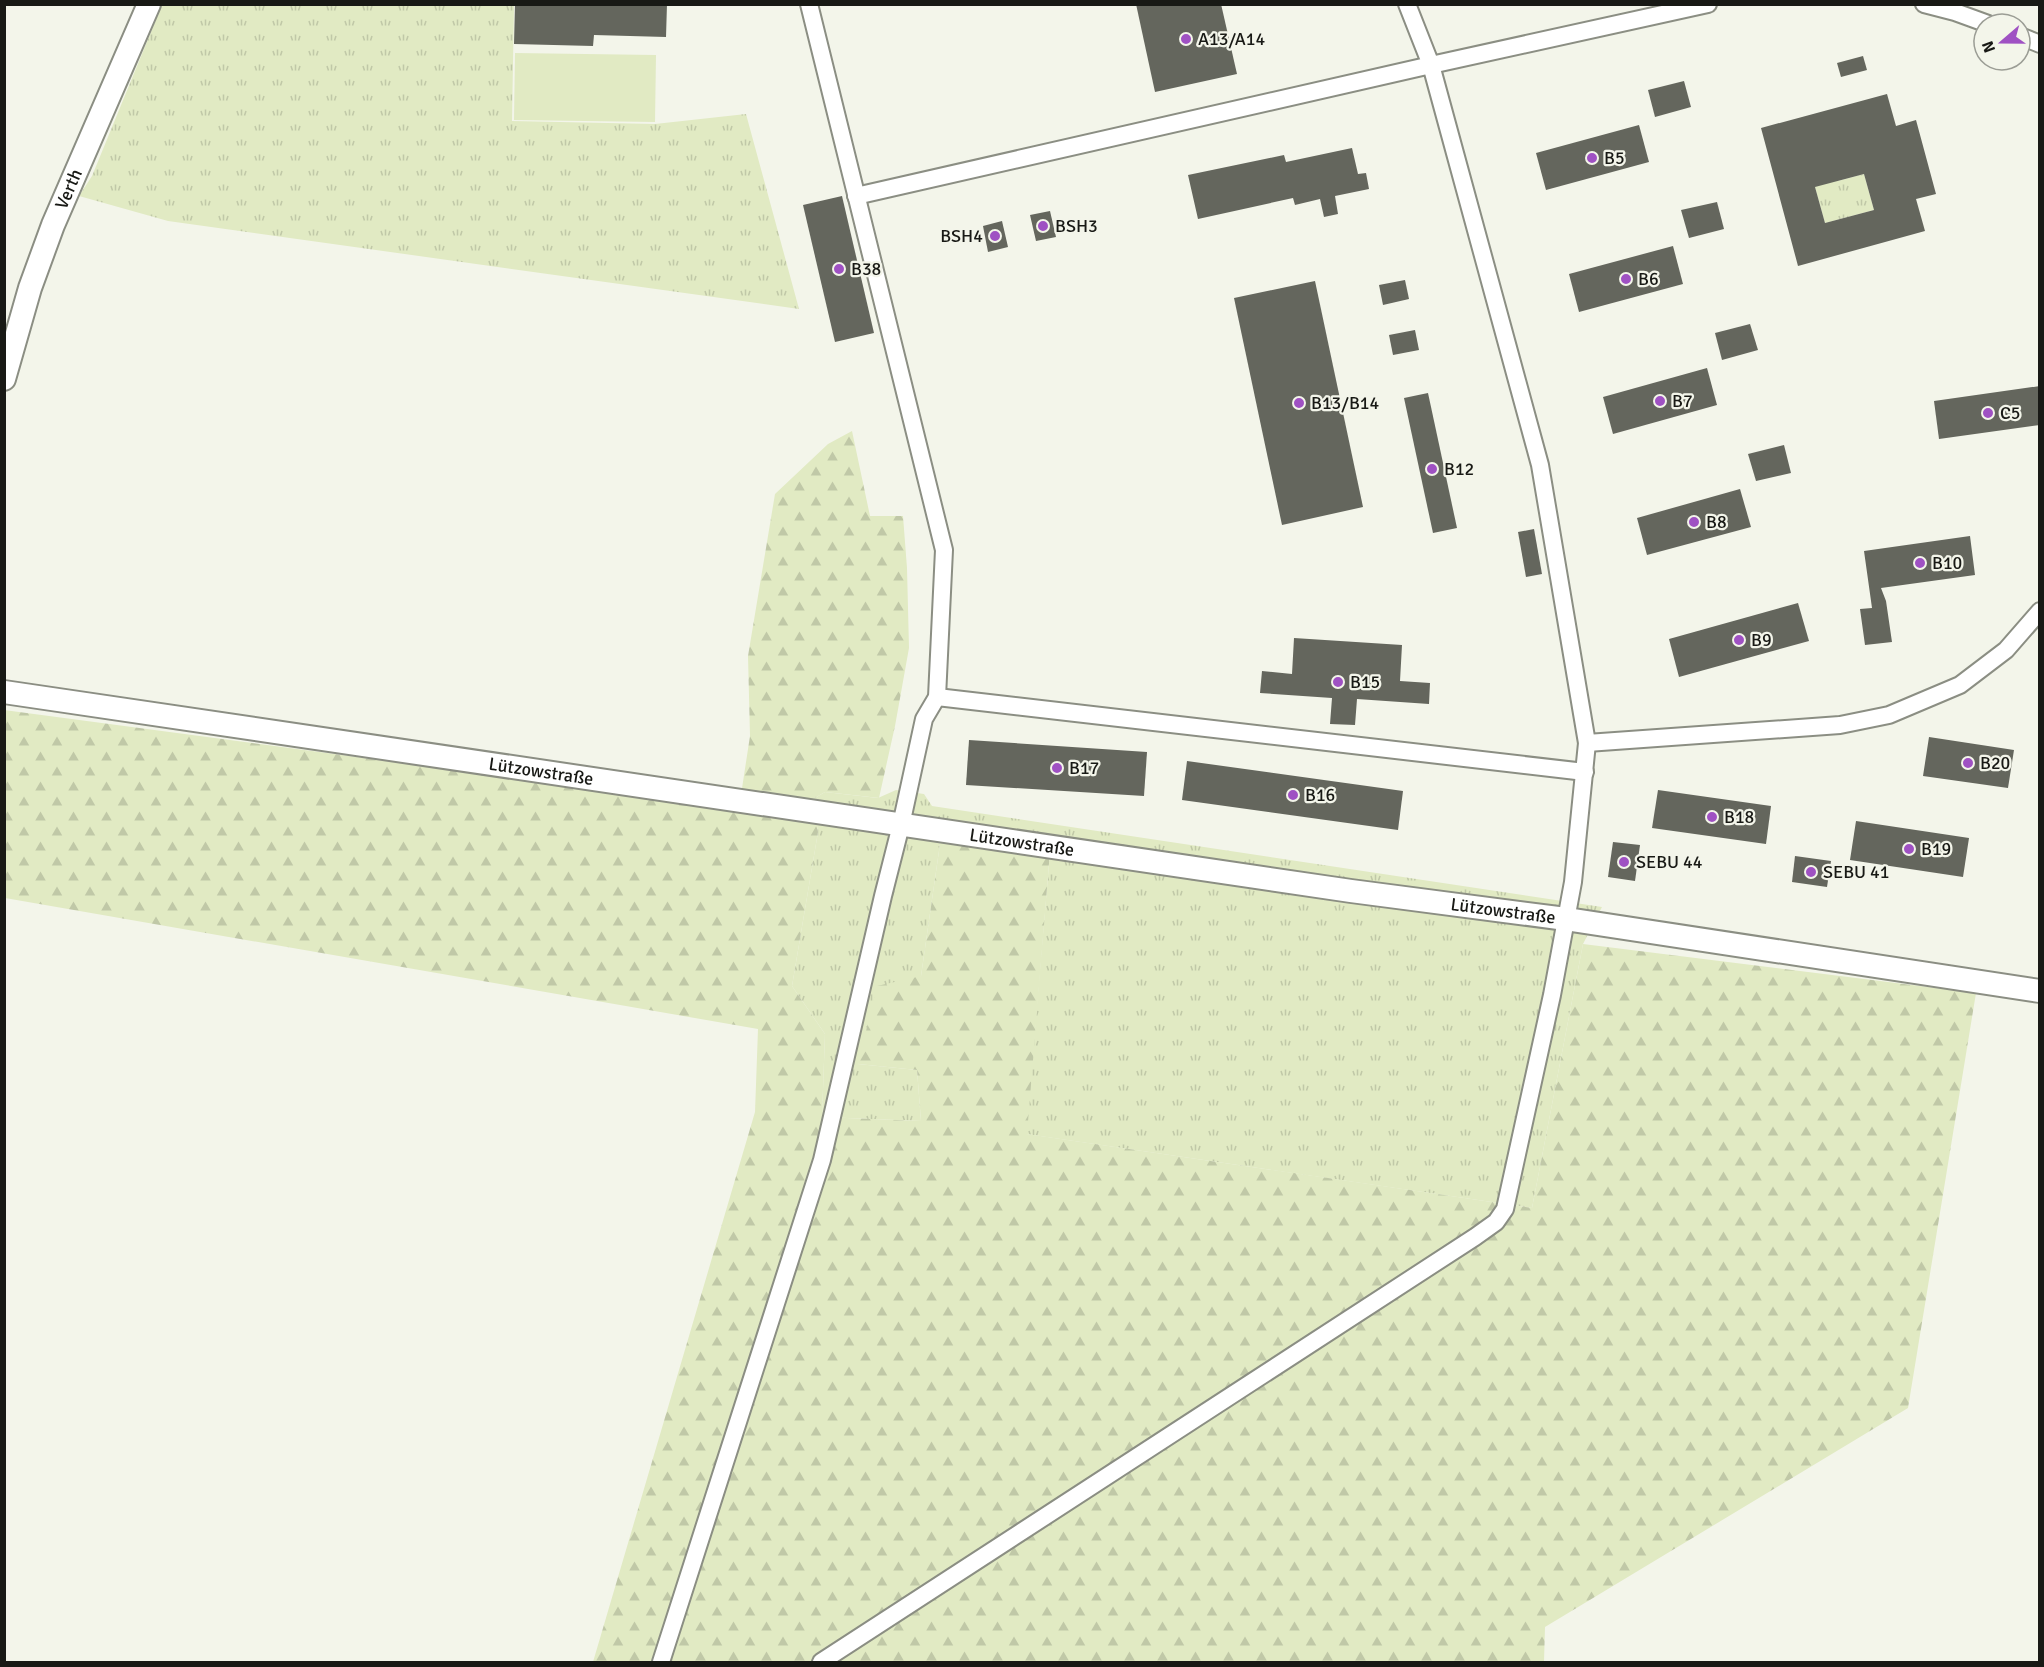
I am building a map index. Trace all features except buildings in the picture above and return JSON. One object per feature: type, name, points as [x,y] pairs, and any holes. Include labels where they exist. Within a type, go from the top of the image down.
[{"type":"street","name":"Verth","points":[[4,379],[30,288],[53,225],[149,4]]},
{"type":"street","points":[[661,1662],[822,1160],[880,907],[902,825],[924,719],[936,698],[944,550],[809,4]]},
{"type":"street","points":[[821,1662],[1496,1222],[1505,1209],[1552,995],[1573,882],[1587,743],[1540,465],[1431,65],[1407,4]]},
{"type":"street","points":[[856,196],[1708,4]]},
{"type":"street","points":[[1924,4],[1972,18]]},
{"type":"street","points":[[1587,743],[1840,725],[1888,715],[1960,685],[2006,650],[2040,611]]},
{"type":"street","name":"Lützowstraße","points":[[4,692],[1351,891],[1566,919],[2040,991]]},
{"type":"street","points":[[936,698],[1585,772]]},
{"type":"green space","points":[[162,5],[514,5],[512,121],[655,124],[746,114],[799,309],[168,221],[79,196],[92,176]]},
{"type":"green space","points":[[515,53],[656,55],[655,122],[514,120]]},
{"type":"green space","points":[[1805,151],[1833,163],[1838,181],[1864,174],[1874,210],[1825,223]]},
{"type":"green space","points":[[852,431],[870,516],[903,516],[909,648],[879,798],[825,792],[813,799],[818,832],[792,986],[825,1034],[822,1117],[921,1121],[917,1070],[858,1064],[877,986],[921,976],[941,837],[1050,851],[1027,1134],[1532,1208],[1583,944],[1976,993],[1908,1408],[1545,1627],[1544,1662],[593,1662],[755,1112],[758,1029],[5,898],[4,710],[739,808],[750,736],[748,656],[775,494],[828,444]]},
{"type":"green space","points":[[896,790],[924,794],[932,806],[1602,907],[1583,944],[1532,1208],[1026,1134],[1050,852],[941,837],[921,976],[858,1064],[917,1070],[921,1121],[822,1117],[825,1034],[792,986],[818,832],[813,799],[825,792],[878,798]]},
{"type":"place","name":"A13/A14","points":[[1186,39]]},
{"type":"place","name":"B5","points":[[1592,158]]},
{"type":"place","name":"BSH3","points":[[1043,226]]},
{"type":"place","name":"BSH4","points":[[995,236]]},
{"type":"place","name":"B38","points":[[839,269]]},
{"type":"place","name":"B6","points":[[1626,279]]},
{"type":"place","name":"B7","points":[[1660,401]]},
{"type":"place","name":"B13/B14","points":[[1299,403]]},
{"type":"place","name":"C5","points":[[1988,413]]},
{"type":"place","name":"B12","points":[[1432,469]]},
{"type":"place","name":"B8","points":[[1694,522]]},
{"type":"place","name":"B10","points":[[1920,563]]},
{"type":"place","name":"B9","points":[[1739,640]]},
{"type":"place","name":"B15","points":[[1338,682]]},
{"type":"place","name":"B20","points":[[1968,763]]},
{"type":"place","name":"B17","points":[[1057,768]]},
{"type":"place","name":"B16","points":[[1293,795]]},
{"type":"place","name":"B18","points":[[1712,817]]},
{"type":"place","name":"B19","points":[[1909,849]]},
{"type":"place","name":"SEBU 44","points":[[1624,862]]},
{"type":"place","name":"SEBU 41","points":[[1811,872]]}]
